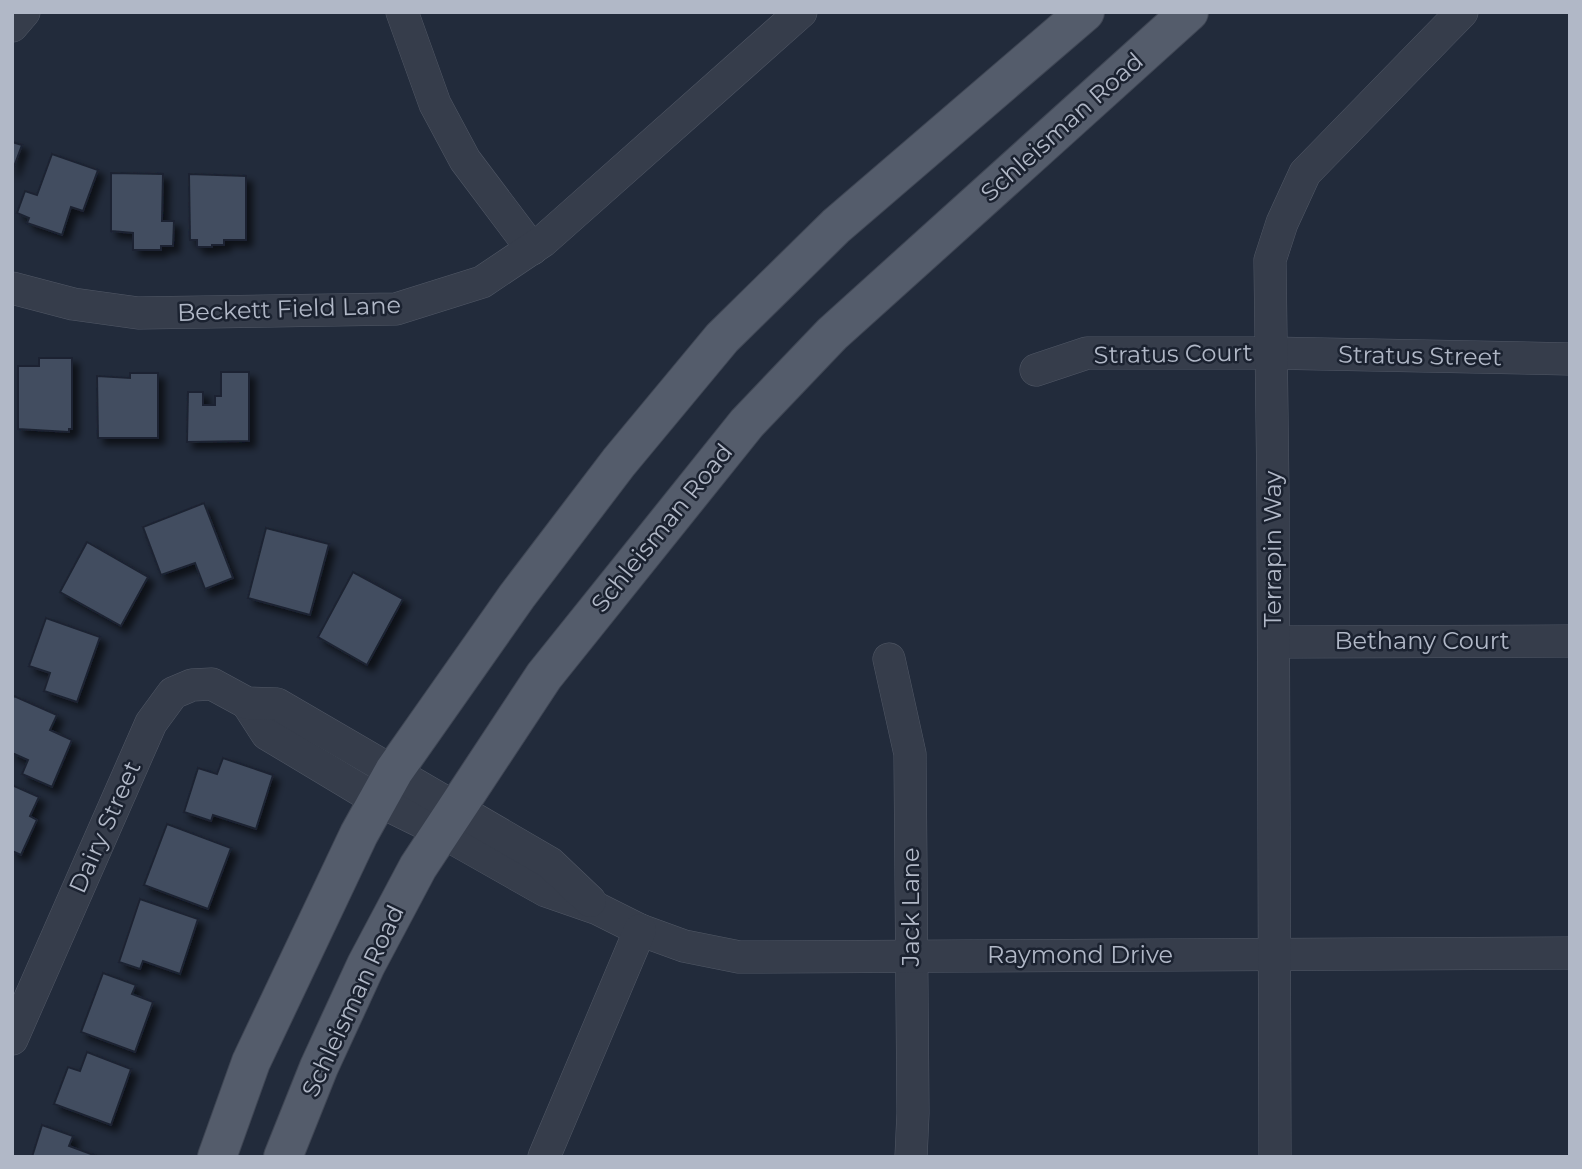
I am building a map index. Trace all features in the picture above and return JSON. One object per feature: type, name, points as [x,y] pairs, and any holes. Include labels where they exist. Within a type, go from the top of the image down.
[{"type":"main road","points":[[217,1157],[251,1062],[359,834],[386,785],[517,596],[619,462],[722,338],[836,226],[1085,12]]},
{"type":"main road","name":"Schleisman Road","points":[[283,1157],[319,1067],[366,965],[418,867],[544,676],[747,423],[832,334],[1189,12]]},
{"type":"street","points":[[12,26],[24,12]]},
{"type":"street","points":[[402,12],[435,104],[466,160],[532,249]]},
{"type":"street","name":"Beckett Field Lane","points":[[12,288],[73,304],[138,313],[396,309],[482,282],[532,249],[801,12]]},
{"type":"street","name":"Terrapin Way","points":[[1275,1157],[1270,260],[1282,223],[1305,173],[1462,12]]},
{"type":"street","name":"Stratus Court","points":[[1036,370],[1087,353],[1271,353]]},
{"type":"street","name":"Stratus Street","points":[[1271,353],[1570,359]]},
{"type":"street","name":"Bethany Court","points":[[1274,642],[1570,641]]},
{"type":"street","name":"Jack Lane","points":[[889,659],[910,754],[913,1113],[911,1157]]},
{"type":"street","name":"Dairy Street","points":[[12,1039],[151,723],[173,694],[192,685],[212,684],[247,703],[267,734],[386,785],[447,820]]},
{"type":"street","name":"Raymond Drive","points":[[447,820],[546,891],[598,909],[639,930],[684,946],[739,957],[1570,953]]},
{"type":"street","points":[[544,1157],[639,930]]},
{"type":"building","points":[[12,142],[22,145],[12,172]]},
{"type":"building","points":[[52,154],[98,170],[83,211],[71,207],[62,235],[27,223],[29,218],[17,213],[25,191],[37,195]]},
{"type":"building","points":[[111,173],[163,174],[162,221],[174,221],[173,246],[161,246],[161,250],[133,250],[133,233],[111,231]]},
{"type":"building","points":[[189,174],[246,176],[246,240],[224,240],[224,245],[197,247],[197,240],[190,240]]},
{"type":"building","points":[[39,358],[72,358],[72,429],[69,429],[69,432],[18,429],[18,366],[39,366]]},
{"type":"building","points":[[221,372],[249,372],[249,441],[187,442],[188,392],[203,392],[203,405],[215,405],[215,396],[221,396]]},
{"type":"building","points":[[130,373],[158,373],[158,438],[98,438],[97,376],[130,378]]},
{"type":"building","points":[[204,503],[233,578],[205,589],[195,563],[161,575],[143,527]]},
{"type":"building","points":[[266,528],[329,544],[310,615],[248,598]]},
{"type":"building","points":[[87,542],[148,577],[121,626],[60,592]]},
{"type":"building","points":[[353,572],[403,599],[367,665],[318,637]]},
{"type":"building","points":[[46,618],[100,637],[77,702],[44,691],[50,673],[29,666]]},
{"type":"building","points":[[14,696],[57,715],[50,730],[72,740],[52,787],[22,774],[28,760],[12,753]]},
{"type":"building","points":[[223,758],[273,775],[256,829],[213,815],[211,821],[184,812],[198,768],[217,774]]},
{"type":"building","points":[[12,785],[39,797],[30,816],[37,820],[21,855],[12,851]]},
{"type":"building","points":[[167,824],[231,848],[208,909],[144,885]]},
{"type":"building","points":[[140,899],[198,919],[180,974],[143,961],[140,969],[119,962]]},
{"type":"building","points":[[103,973],[136,985],[132,994],[153,1002],[135,1052],[81,1032]]},
{"type":"building","points":[[87,1052],[131,1069],[111,1125],[54,1104],[68,1067],[80,1071]]},
{"type":"building","points":[[42,1125],[73,1136],[69,1146],[99,1157],[32,1157]]}]
